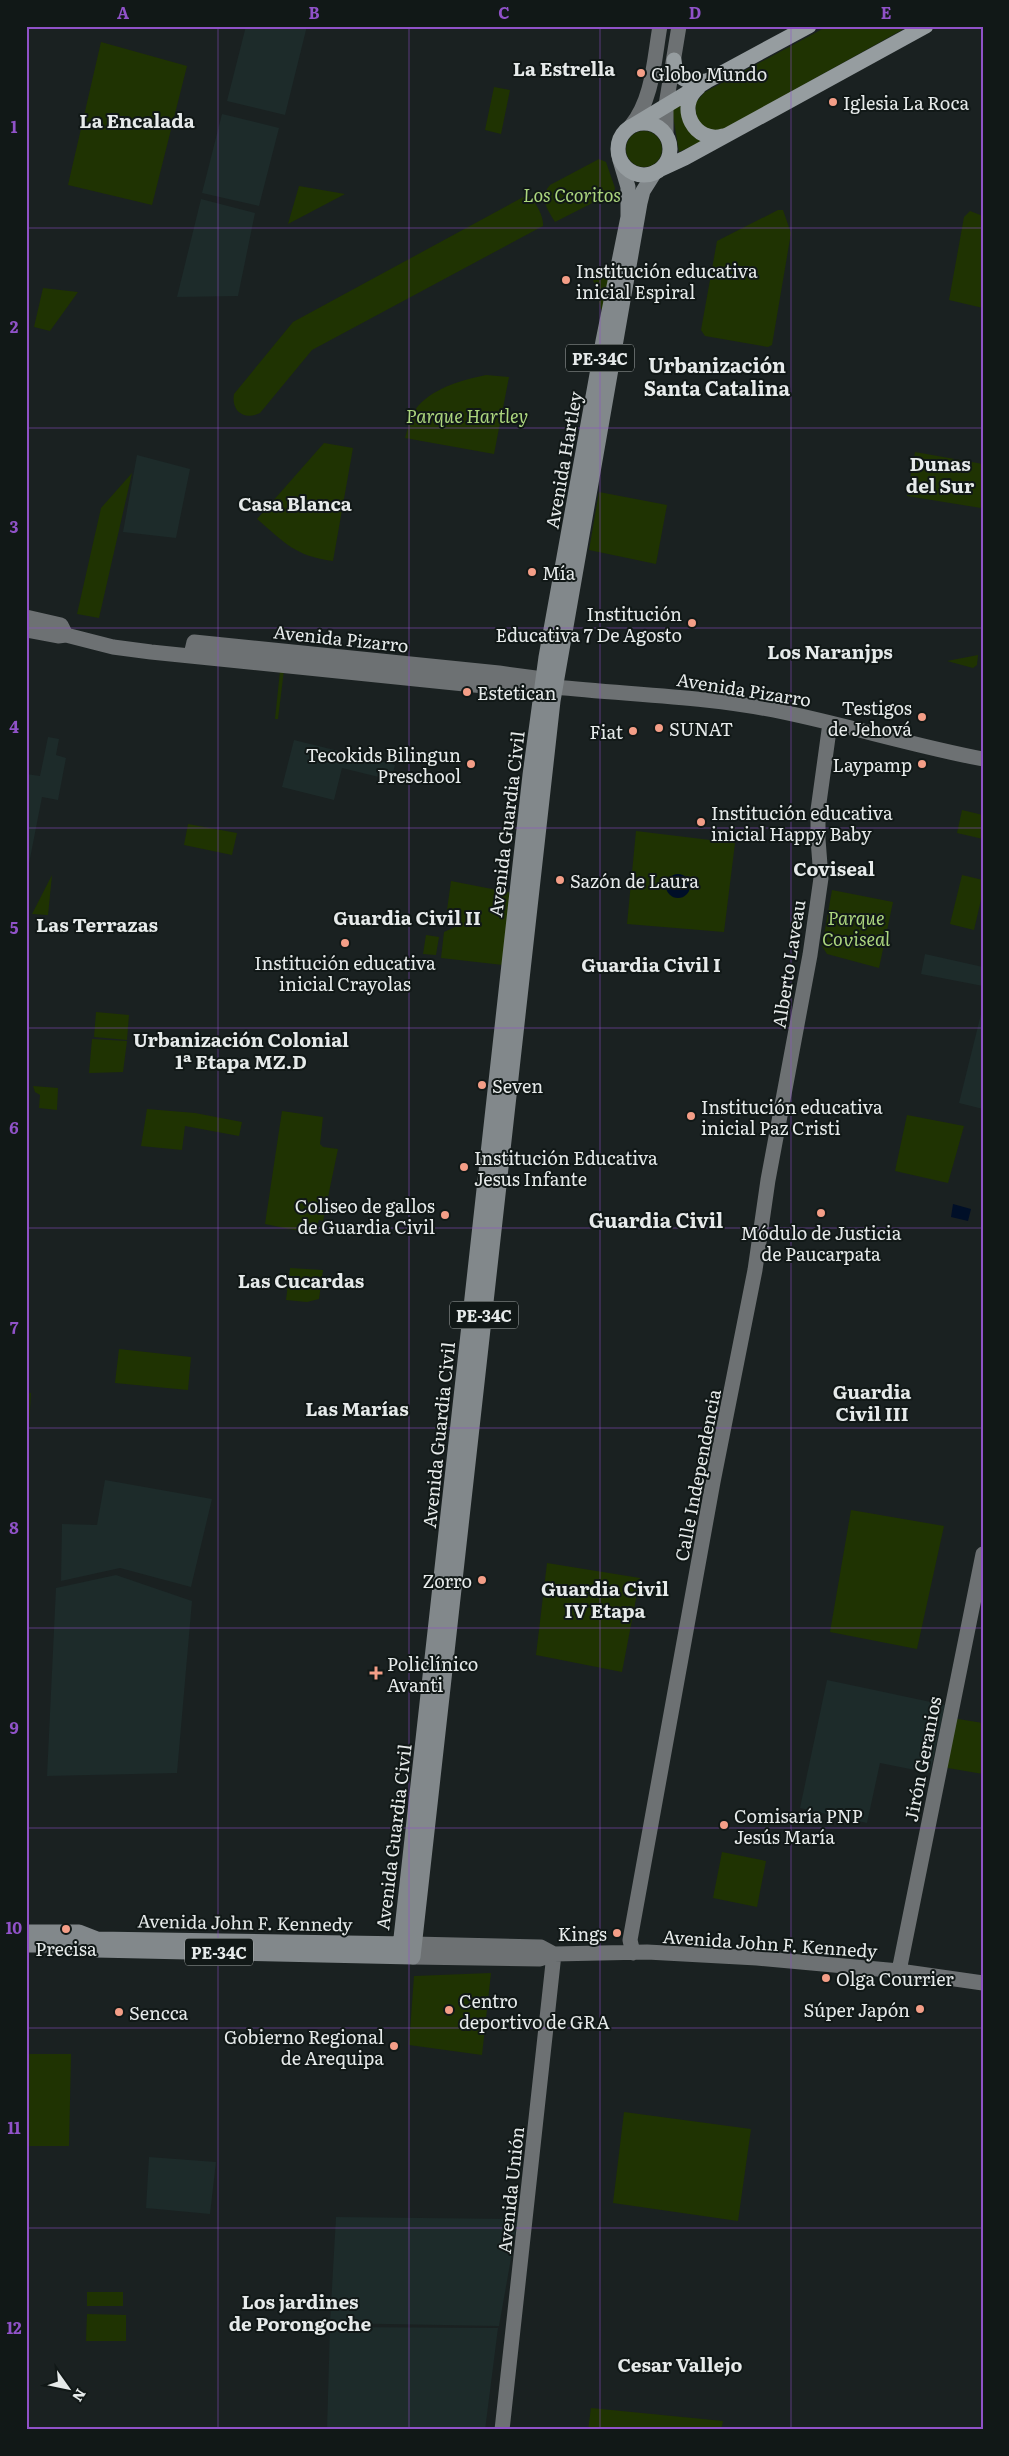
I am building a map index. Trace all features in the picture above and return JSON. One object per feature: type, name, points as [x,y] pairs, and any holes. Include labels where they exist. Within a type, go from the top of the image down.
[{"type":"highway","name":"PE-34C","points":[[620,160],[619,142],[622,134],[632,126],[707,81],[809,26]]},
{"type":"highway","points":[[620,160],[627,168],[638,174],[657,171],[727,135],[926,26]]},
{"type":"highway","points":[[674,60],[677,73],[681,78],[689,82],[707,81]]},
{"type":"highway","points":[[707,81],[694,91],[690,98],[688,106],[691,123],[702,134],[710,137],[727,135]]},
{"type":"highway","points":[[632,126],[643,123],[653,124],[666,135]]},
{"type":"highway","name":"PE-34C","points":[[657,171],[667,161],[670,152],[666,135]]},
{"type":"main road","name":"Avenida Hartley","points":[[546,686],[603,341],[628,217],[628,187],[620,160]]},
{"type":"main road","name":"Avenida Hartley","points":[[546,686],[640,203],[643,191],[657,171]]},
{"type":"main road","name":"Avenida Guardia Civil","points":[[407,1950],[486,1157],[546,686]]},
{"type":"main road","name":"Avenida John F. Kennedy","points":[[26,1932],[79,1932],[97,1940],[149,1945],[407,1950]]},
{"type":"main road","name":"Avenida John F. Kennedy","points":[[26,1945],[79,1945],[96,1950],[149,1945]]},
{"type":"street","points":[[632,126],[640,115],[647,98],[660,26]]},
{"type":"street","points":[[666,135],[666,105],[679,26]]},
{"type":"street","name":"Avenida Pizarro","points":[[26,616],[61,625],[66,635]]},
{"type":"street","name":"Avenida Pizarro","points":[[26,630],[58,636],[66,635],[113,647],[191,656],[675,696],[783,712],[890,739],[983,759]]},
{"type":"street","name":"Alberto Laveau","points":[[768,1180],[810,954],[821,878],[818,810],[830,723]]},
{"type":"street","name":"Calle Independencia","points":[[633,1953],[630,1940],[713,1482],[755,1270],[768,1180]]},
{"type":"street","name":"Jirón Geranios","points":[[899,1971],[983,1554]]},
{"type":"street","name":"Avenida John F. Kennedy","points":[[407,1950],[540,1959],[554,1954],[633,1953],[757,1958],[899,1971],[983,1983]]},
{"type":"street","name":"Avenida Unión","points":[[502,2430],[554,1954]]},
{"type":"shaded area","points":[[246,26],[307,26],[285,115],[227,101]]},
{"type":"shaded area","points":[[222,114],[279,128],[259,206],[202,193]]},
{"type":"shaded area","points":[[201,199],[255,213],[238,296],[177,297]]},
{"type":"shaded area","points":[[137,455],[190,469],[176,538],[123,532]]},
{"type":"shaded area","points":[[48,737],[59,739],[56,755],[66,758],[58,800],[42,797],[26,879],[26,774],[40,776]]},
{"type":"shaded area","points":[[294,740],[395,765],[391,780],[342,768],[334,800],[282,787]]},
{"type":"shaded area","points":[[925,954],[983,967],[983,986],[921,974]]},
{"type":"shaded area","points":[[983,1010],[983,1109],[959,1103]]},
{"type":"shaded area","points":[[105,1480],[212,1499],[191,1587],[120,1568],[61,1581],[62,1524],[97,1525]]},
{"type":"shaded area","points":[[116,1575],[192,1601],[177,1773],[47,1776],[56,1588]]},
{"type":"shaded area","points":[[827,1680],[945,1705],[930,1773],[880,1763],[867,1823],[800,1808]]},
{"type":"shaded area","points":[[149,2157],[216,2162],[210,2214],[146,2208]]},
{"type":"shaded area","points":[[336,2217],[518,2219],[499,2326],[330,2323]]},
{"type":"shaded area","points":[[330,2327],[498,2328],[485,2430],[327,2430]]},
{"type":"green space","points":[[828,26],[909,26],[724,129],[710,130],[702,125],[697,116],[695,103],[705,92]]},
{"type":"green space","points":[[101,42],[187,66],[152,205],[68,185]]},
{"type":"green space","points":[[494,87],[510,90],[501,134],[485,130]]},
{"type":"green space","points":[[682,105],[701,142],[679,152],[672,110]]},
{"type":"green space","points":[[644,131],[657,136],[662,149],[657,162],[644,167],[631,162],[626,149],[631,136]]},
{"type":"green space","name":"Los Ccoritos","points":[[599,159],[606,162],[615,188],[614,192],[555,222],[545,204],[546,190],[550,185]]},
{"type":"green space","points":[[299,186],[345,194],[288,224]]},
{"type":"green space","name":"Los Ccoritos","points":[[527,195],[538,209],[543,226],[312,350],[260,413],[249,416],[237,410],[234,394],[293,322]]},
{"type":"green space","points":[[778,210],[783,210],[791,233],[772,345],[768,347],[705,336],[701,330],[717,241]]},
{"type":"green space","points":[[970,211],[983,216],[983,308],[949,300],[964,217]]},
{"type":"green space","points":[[611,269],[604,310],[601,309],[592,276]]},
{"type":"green space","points":[[43,288],[78,292],[50,331],[34,327]]},
{"type":"green space","name":"Parque Hartley","points":[[486,375],[509,377],[494,454],[405,438],[413,413],[425,399],[450,385]]},
{"type":"green space","points":[[324,443],[353,448],[333,561],[300,552],[283,542],[257,519]]},
{"type":"green space","points":[[915,452],[983,464],[981,508],[907,496]]},
{"type":"green space","points":[[132,473],[99,618],[77,614],[101,508]]},
{"type":"green space","points":[[599,492],[667,505],[656,564],[589,550]]},
{"type":"green space","points":[[978,655],[977,665],[973,668],[947,661]]},
{"type":"green space","points":[[284,670],[278,719],[275,719],[280,671]]},
{"type":"green space","points":[[962,810],[983,815],[983,839],[957,833]]},
{"type":"green space","points":[[188,824],[237,833],[232,855],[184,845]]},
{"type":"green space","points":[[636,831],[735,843],[724,932],[627,924]]},
{"type":"green space","points":[[52,875],[48,915],[32,914]]},
{"type":"green space","points":[[962,875],[983,880],[983,891],[974,930],[950,924]]},
{"type":"green space","points":[[451,881],[512,893],[503,965],[441,958],[444,932],[457,926],[458,919],[453,912],[447,910]]},
{"type":"green space","name":"Parque Coviseal","points":[[832,890],[893,902],[879,968],[827,954],[822,946]]},
{"type":"green space","points":[[426,935],[439,937],[436,955],[423,954]]},
{"type":"green space","points":[[96,1012],[129,1015],[127,1040],[94,1037]]},
{"type":"green space","points":[[92,1039],[127,1041],[123,1072],[89,1073]]},
{"type":"green space","points":[[33,1086],[58,1088],[57,1110],[39,1108],[40,1095],[35,1092]]},
{"type":"green space","points":[[147,1109],[195,1113],[242,1122],[239,1136],[185,1126],[182,1150],[141,1146]]},
{"type":"green space","points":[[282,1111],[323,1117],[320,1144],[323,1147],[338,1149],[323,1221],[319,1220],[314,1234],[265,1224]]},
{"type":"green space","points":[[907,1115],[964,1126],[948,1183],[895,1171]]},
{"type":"green space","points":[[290,1268],[323,1270],[319,1299],[307,1302],[286,1300]]},
{"type":"green space","points":[[119,1349],[191,1357],[188,1390],[115,1383]]},
{"type":"green space","points":[[26,1393],[31,1393],[27,1462],[26,1462]]},
{"type":"green space","points":[[851,1510],[944,1526],[917,1649],[830,1632]]},
{"type":"green space","points":[[547,1563],[640,1578],[622,1672],[536,1655]]},
{"type":"green space","points":[[952,1718],[983,1723],[983,1774],[942,1767]]},
{"type":"green space","points":[[722,1852],[766,1861],[757,1907],[713,1898]]},
{"type":"green space","name":"Centro deportivo de GRA","points":[[491,1973],[482,2055],[409,2045],[414,1976]]},
{"type":"green space","points":[[26,2054],[71,2054],[69,2146],[26,2146]]},
{"type":"green space","points":[[624,2112],[751,2129],[738,2221],[613,2203]]},
{"type":"green space","points":[[87,2292],[123,2292],[123,2306],[87,2306]]},
{"type":"green space","points":[[87,2314],[126,2315],[126,2341],[86,2341]]},
{"type":"green space","points":[[591,2408],[723,2421],[721,2430],[588,2430]]},
{"type":"water","points":[[678,874],[686,878],[690,886],[686,894],[678,898],[670,894],[666,886],[670,878]]},
{"type":"water","points":[[953,1204],[971,1209],[968,1221],[951,1217]]},
{"type":"place","name":"Globo Mundo","points":[[641,73]]},
{"type":"place","name":"Iglesia La Roca","points":[[833,102]]},
{"type":"place","name":"Institución educativa inicial Espiral","points":[[566,280]]},
{"type":"place","name":"Mía","points":[[532,572]]},
{"type":"place","name":"Institución Educativa 7 De Agosto","points":[[692,623]]},
{"type":"place","name":"Estetican","points":[[467,692]]},
{"type":"place","name":"Testigos de Jehová","points":[[922,717]]},
{"type":"place","name":"SUNAT","points":[[659,728]]},
{"type":"place","name":"Fiat","points":[[633,731]]},
{"type":"place","name":"Tecokids Bilingun Preschool","points":[[471,764]]},
{"type":"place","name":"Laypamp","points":[[922,764]]},
{"type":"place","name":"Institución educativa inicial Happy Baby","points":[[701,822]]},
{"type":"place","name":"Sazón de Laura","points":[[560,880]]},
{"type":"place","name":"Institución educativa inicial Crayolas","points":[[345,943]]},
{"type":"place","name":"Seven","points":[[482,1085]]},
{"type":"place","name":"Institución educativa inicial Paz Cristi","points":[[691,1116]]},
{"type":"place","name":"Institución Educativa Jesus Infante","points":[[464,1167]]},
{"type":"place","name":"Módulo de Justicia de Paucarpata","points":[[821,1213]]},
{"type":"place","name":"Coliseo de gallos de Guardia Civil","points":[[445,1215]]},
{"type":"place","name":"Zorro","points":[[482,1580]]},
{"type":"place","name":"Policlínico Avanti","points":[[376,1673]]},
{"type":"place","name":"Comisaría PNP Jesús María","points":[[724,1825]]},
{"type":"place","name":"Precisa","points":[[66,1929]]},
{"type":"place","name":"Kings","points":[[617,1933]]},
{"type":"place","name":"Olga Courrier","points":[[826,1978]]},
{"type":"place","name":"Súper Japón","points":[[920,2009]]},
{"type":"place","name":"Centro deportivo de GRA","points":[[449,2010]]},
{"type":"place","name":"Sencca","points":[[119,2012]]},
{"type":"place","name":"Gobierno Regional de Arequipa","points":[[394,2046]]},
{"type":"district","name":"La Estrella","points":[[564,68]]},
{"type":"district","name":"La Encalada","points":[[137,120]]},
{"type":"district","name":"Urbanización Santa Catalina","points":[[717,376]]},
{"type":"district","name":"Dunas del Sur","points":[[940,474]]},
{"type":"district","name":"Casa Blanca","points":[[295,503]]},
{"type":"district","name":"Los Naranjps","points":[[830,651]]},
{"type":"district","name":"Coviseal","points":[[834,868]]},
{"type":"district","name":"Guardia Civil II","points":[[407,917]]},
{"type":"district","name":"Las Terrazas","points":[[97,924]]},
{"type":"district","name":"Guardia Civil I","points":[[651,964]]},
{"type":"district","name":"Urbanización Colonial 1ª Etapa MZ.D","points":[[241,1050]]},
{"type":"district","name":"Guardia Civil","points":[[656,1219]]},
{"type":"district","name":"Las Cucardas","points":[[301,1280]]},
{"type":"district","name":"Guardia Civil III","points":[[872,1402]]},
{"type":"district","name":"Las Marías","points":[[357,1408]]},
{"type":"district","name":"Guardia Civil IV Etapa","points":[[605,1599]]},
{"type":"district","name":"Los jardines de Porongoche","points":[[300,2312]]},
{"type":"district","name":"Cesar Vallejo","points":[[680,2364]]}]
